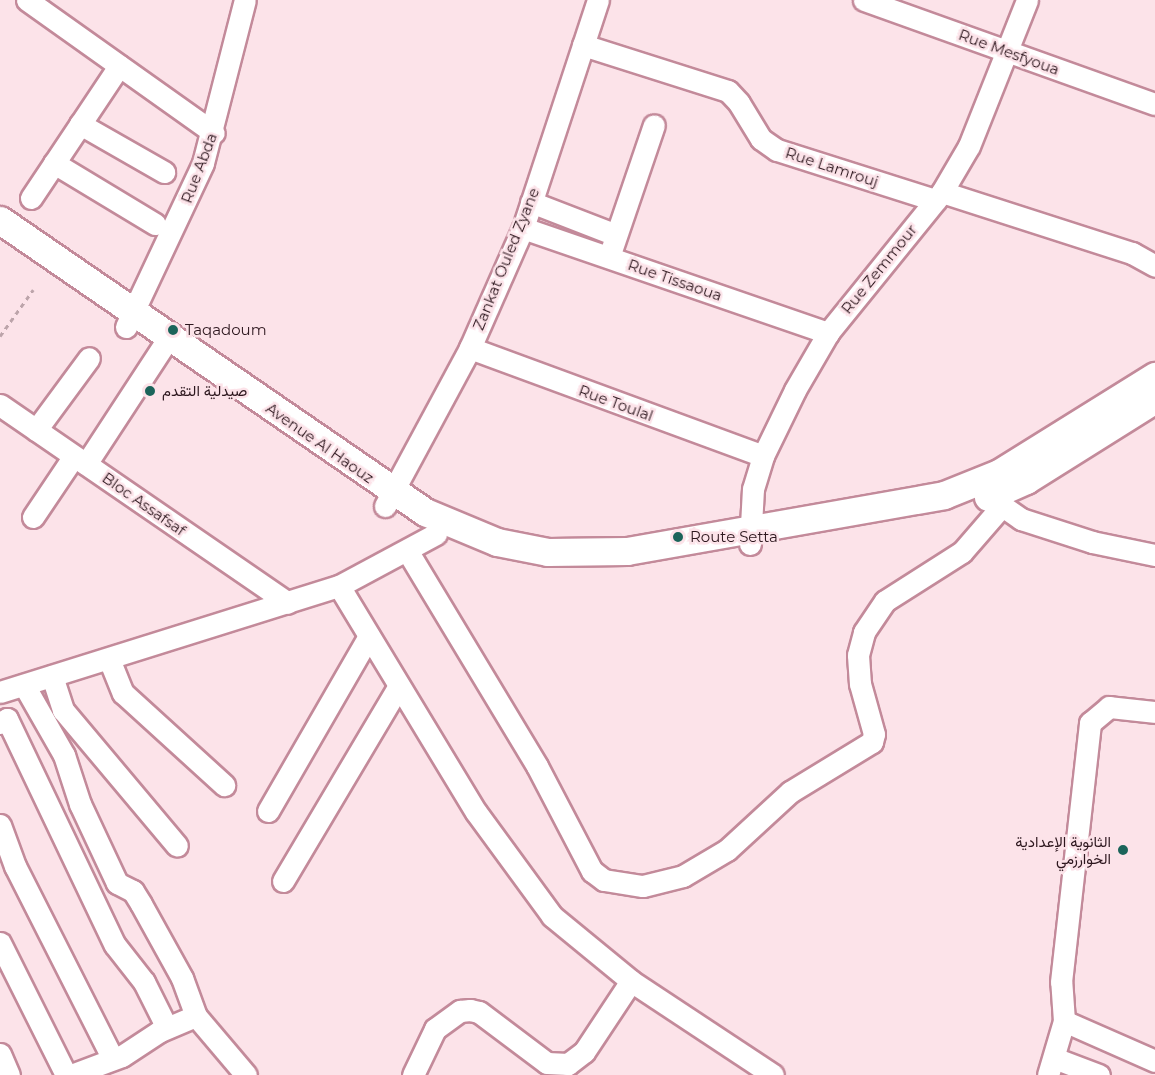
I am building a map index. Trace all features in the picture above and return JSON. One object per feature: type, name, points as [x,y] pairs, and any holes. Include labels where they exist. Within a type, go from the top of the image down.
[{"type":"main road","name":"Avenue Al Haouz","points":[[0,220],[130,320]]},
{"type":"main road","name":"Avenue Al Haouz","points":[[0,239],[130,320],[436,534],[466,539]]},
{"type":"main road","points":[[991,495],[1155,376]]},
{"type":"main road","points":[[466,539],[530,563],[579,567],[628,564],[750,537],[936,514],[1026,480],[1155,399]]},
{"type":"main road","name":"Avenue Al Haouz","points":[[389,499],[466,539]]},
{"type":"street","points":[[27,0],[214,133]]},
{"type":"street","name":"Rue Abda","points":[[130,320],[190,194],[214,133],[245,0]]},
{"type":"street","name":"Zankat Ouled Zyane","points":[[389,499],[470,348],[523,228],[598,0]]},
{"type":"street","name":"Rue Mesfyoua","points":[[864,0],[1155,104]]},
{"type":"street","name":"Rue Zemmour","points":[[750,537],[753,489],[763,456],[828,333],[938,196],[969,146],[1028,0]]},
{"type":"street","name":"Rue Lamrouj","points":[[583,45],[728,92],[740,103],[761,139],[777,150],[1132,253],[1155,266]]},
{"type":"street","points":[[31,198],[119,66]]},
{"type":"street","points":[[80,124],[164,172]]},
{"type":"street","points":[[609,257],[654,125]]},
{"type":"street","points":[[54,164],[155,224]]},
{"type":"street","points":[[531,202],[616,235]]},
{"type":"street","name":"Rue Tissaoua","points":[[523,228],[828,333]]},
{"type":"street","points":[[33,517],[80,460],[165,344]]},
{"type":"street","name":"Rue Toulal","points":[[470,348],[763,456]]},
{"type":"street","points":[[36,430],[89,358]]},
{"type":"street","name":"Bloc Assafsaf","points":[[0,405],[288,603]]},
{"type":"street","points":[[408,552],[537,766],[592,871],[604,880],[643,886],[682,876],[727,850],[790,792],[872,742],[874,734],[858,664],[864,632],[885,601],[962,552],[991,495],[1021,519],[1092,542],[1155,555]]},
{"type":"street","points":[[0,692],[339,586],[408,552],[436,534]]},
{"type":"street","points":[[339,586],[399,686],[526,885],[552,916],[631,981],[773,1075]]},
{"type":"street","points":[[268,811],[369,636]]},
{"type":"street","points":[[109,659],[123,693],[224,785]]},
{"type":"street","points":[[52,676],[63,710],[177,846]]},
{"type":"street","points":[[24,685],[64,754],[80,804],[117,883],[133,891],[182,978],[196,1016],[246,1075]]},
{"type":"street","points":[[283,881],[399,686]]},
{"type":"street","points":[[1099,1075],[1051,1066],[1064,1021],[1060,982],[1090,723],[1109,707],[1155,712]]},
{"type":"street","points":[[3,721],[111,936],[144,982],[167,1028]]},
{"type":"street","points":[[0,825],[21,877],[113,1059]]},
{"type":"street","points":[[0,943],[68,1075],[113,1059],[167,1028],[196,1016]]},
{"type":"street","points":[[412,1075],[435,1029],[460,1011],[470,1010],[479,1011],[547,1063],[568,1064],[584,1053],[631,981]]},
{"type":"street","points":[[1064,1021],[1155,1061]]},
{"type":"street","points":[[1129,1048],[1155,1042]]},
{"type":"street","points":[[0,1054],[9,1075]]},
{"type":"path","points":[[0,336],[33,290]]},
{"type":"place","name":"Taqadoum","points":[[173,330]]},
{"type":"place","name":"صيدلية التقدم","points":[[150,391]]},
{"type":"place","name":"Route Setta","points":[[678,537]]},
{"type":"place","name":"الثانوية الإعدادية الخوارزمي","points":[[1123,850]]}]
